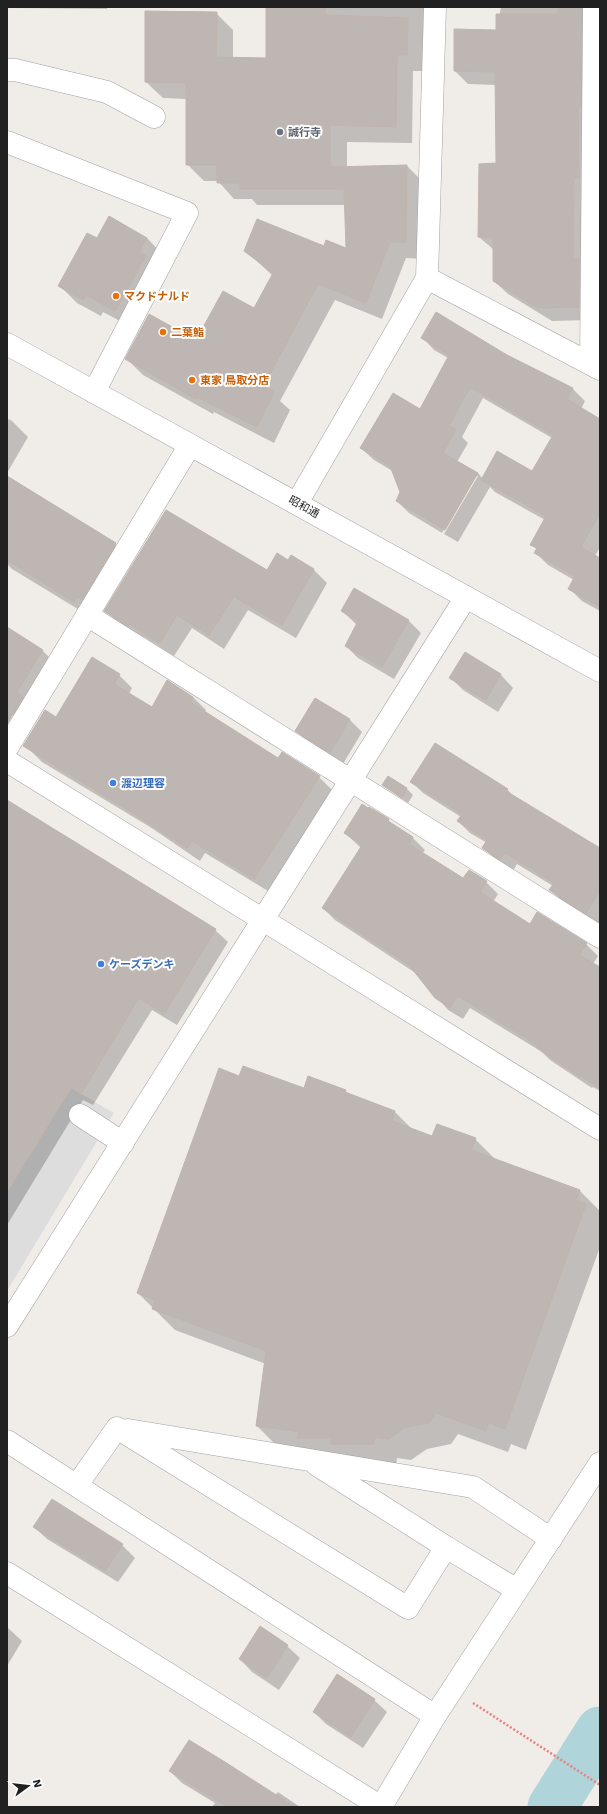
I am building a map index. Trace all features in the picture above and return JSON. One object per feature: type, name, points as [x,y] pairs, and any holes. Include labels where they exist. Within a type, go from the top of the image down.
[{"type":"street","points":[[297,503],[427,278],[435,7]]},
{"type":"street","points":[[427,278],[595,366],[594,7]]},
{"type":"street","points":[[7,70],[15,70],[107,92],[154,117]]},
{"type":"street","points":[[7,142],[187,213],[94,392]]},
{"type":"street","name":"昭和通","points":[[7,344],[600,670]]},
{"type":"street","points":[[7,748],[190,445]]},
{"type":"street","points":[[7,1326],[466,597]]},
{"type":"street","points":[[87,616],[600,937]]},
{"type":"street","points":[[7,761],[600,1129]]},
{"type":"street","points":[[80,1115],[123,1143]]},
{"type":"street","points":[[117,1428],[473,1487],[551,1539]]},
{"type":"street","points":[[77,1485],[117,1428]]},
{"type":"street","points":[[117,1428],[408,1608],[446,1547]]},
{"type":"street","points":[[7,1441],[434,1716]]},
{"type":"street","points":[[310,1460],[446,1547],[517,1590]]},
{"type":"street","points":[[7,1573],[381,1807],[434,1716],[600,1463]]},
{"type":"path","points":[[481,1709],[600,1785]]},
{"type":"shaded area","points":[[71,1088],[114,1113],[7,1291],[7,1192]]},
{"type":"building","points":[[266,7],[325,7],[325,15],[408,18],[407,55],[397,55],[396,127],[330,125],[330,167],[407,165],[406,242],[390,242],[366,303],[318,284],[263,387],[274,392],[257,427],[197,397],[196,399],[125,359],[149,314],[196,340],[223,291],[254,308],[273,273],[244,251],[257,219],[324,246],[326,240],[346,248],[344,189],[240,189],[240,183],[217,183],[217,165],[186,165],[186,83],[145,82],[145,11],[217,12],[216,57],[266,58]]},
{"type":"building","points":[[558,7],[582,8],[581,107],[578,107],[579,178],[574,178],[573,259],[579,259],[579,307],[538,308],[493,281],[493,237],[478,237],[479,164],[496,163],[495,72],[454,71],[454,29],[496,30],[496,14],[558,14]]},
{"type":"building","points":[[109,216],[147,238],[139,252],[146,256],[115,311],[86,295],[83,300],[58,286],[87,233],[97,238]]},
{"type":"building","points":[[436,312],[507,355],[573,388],[567,399],[600,419],[600,513],[581,547],[600,558],[600,607],[568,589],[575,576],[534,553],[537,548],[530,545],[546,516],[481,480],[497,451],[532,471],[553,435],[470,387],[449,426],[456,429],[443,453],[478,473],[445,530],[396,501],[400,492],[390,466],[360,448],[393,393],[420,409],[449,355],[421,338]]},
{"type":"building","points":[[7,476],[116,543],[82,600],[77,597],[74,602],[7,560]]},
{"type":"building","points":[[166,510],[267,570],[277,553],[288,560],[291,555],[314,569],[282,625],[234,597],[209,635],[177,615],[160,643],[104,611]]},
{"type":"building","points":[[354,588],[409,620],[382,667],[345,646],[358,621],[341,611]]},
{"type":"building","points":[[7,627],[43,650],[17,692],[23,697],[7,724]]},
{"type":"building","points":[[465,652],[501,674],[486,700],[449,678]]},
{"type":"building","points":[[92,657],[120,674],[114,684],[152,707],[167,680],[193,697],[190,702],[278,758],[282,752],[320,776],[254,879],[192,841],[187,848],[23,746],[45,710],[56,717]]},
{"type":"building","points":[[315,698],[350,719],[330,753],[295,731]]},
{"type":"building","points":[[435,743],[508,789],[506,791],[600,848],[600,890],[586,914],[549,890],[554,883],[505,853],[500,860],[482,848],[487,840],[457,821],[462,814],[410,782]]},
{"type":"building","points":[[388,776],[407,788],[402,798],[382,785]]},
{"type":"building","name":"ケーズデンキ","points":[[7,800],[216,929],[164,1014],[139,998],[81,1094],[71,1088],[7,1192]]},
{"type":"building","points":[[362,804],[389,819],[388,821],[413,837],[409,844],[463,878],[469,870],[487,881],[480,892],[530,924],[537,912],[587,943],[579,955],[600,967],[600,1088],[581,1076],[580,1077],[537,1048],[538,1046],[458,996],[450,1008],[435,998],[409,965],[322,908],[362,845],[344,833]]},
{"type":"building","points":[[243,1066],[304,1088],[308,1076],[395,1111],[392,1121],[432,1136],[437,1124],[476,1138],[471,1150],[580,1190],[576,1200],[586,1204],[505,1429],[489,1423],[486,1431],[436,1413],[429,1423],[405,1427],[389,1439],[375,1437],[374,1444],[331,1444],[331,1438],[297,1438],[300,1432],[256,1426],[266,1351],[152,1309],[155,1300],[137,1293],[219,1068],[239,1076]]},
{"type":"building","points":[[52,1499],[123,1544],[105,1571],[33,1527]]},
{"type":"building","points":[[260,1626],[288,1645],[267,1678],[239,1659]]},
{"type":"building","points":[[337,1674],[375,1699],[351,1737],[313,1712]]},
{"type":"building","points":[[189,1740],[295,1807],[228,1807],[169,1771]]},
{"type":"waterway","points":[[552,1807],[600,1731]]},
{"type":"place","name":"誠行寺","points":[[280,132]]},
{"type":"place","name":"マクドナルド","points":[[116,296]]},
{"type":"place","name":"二葉鮨","points":[[163,332]]},
{"type":"place","name":"東家 鳥取分店","points":[[192,380]]},
{"type":"place","name":"渡辺理容","points":[[113,783]]},
{"type":"place","name":"ケーズデンキ","points":[[101,964]]}]
